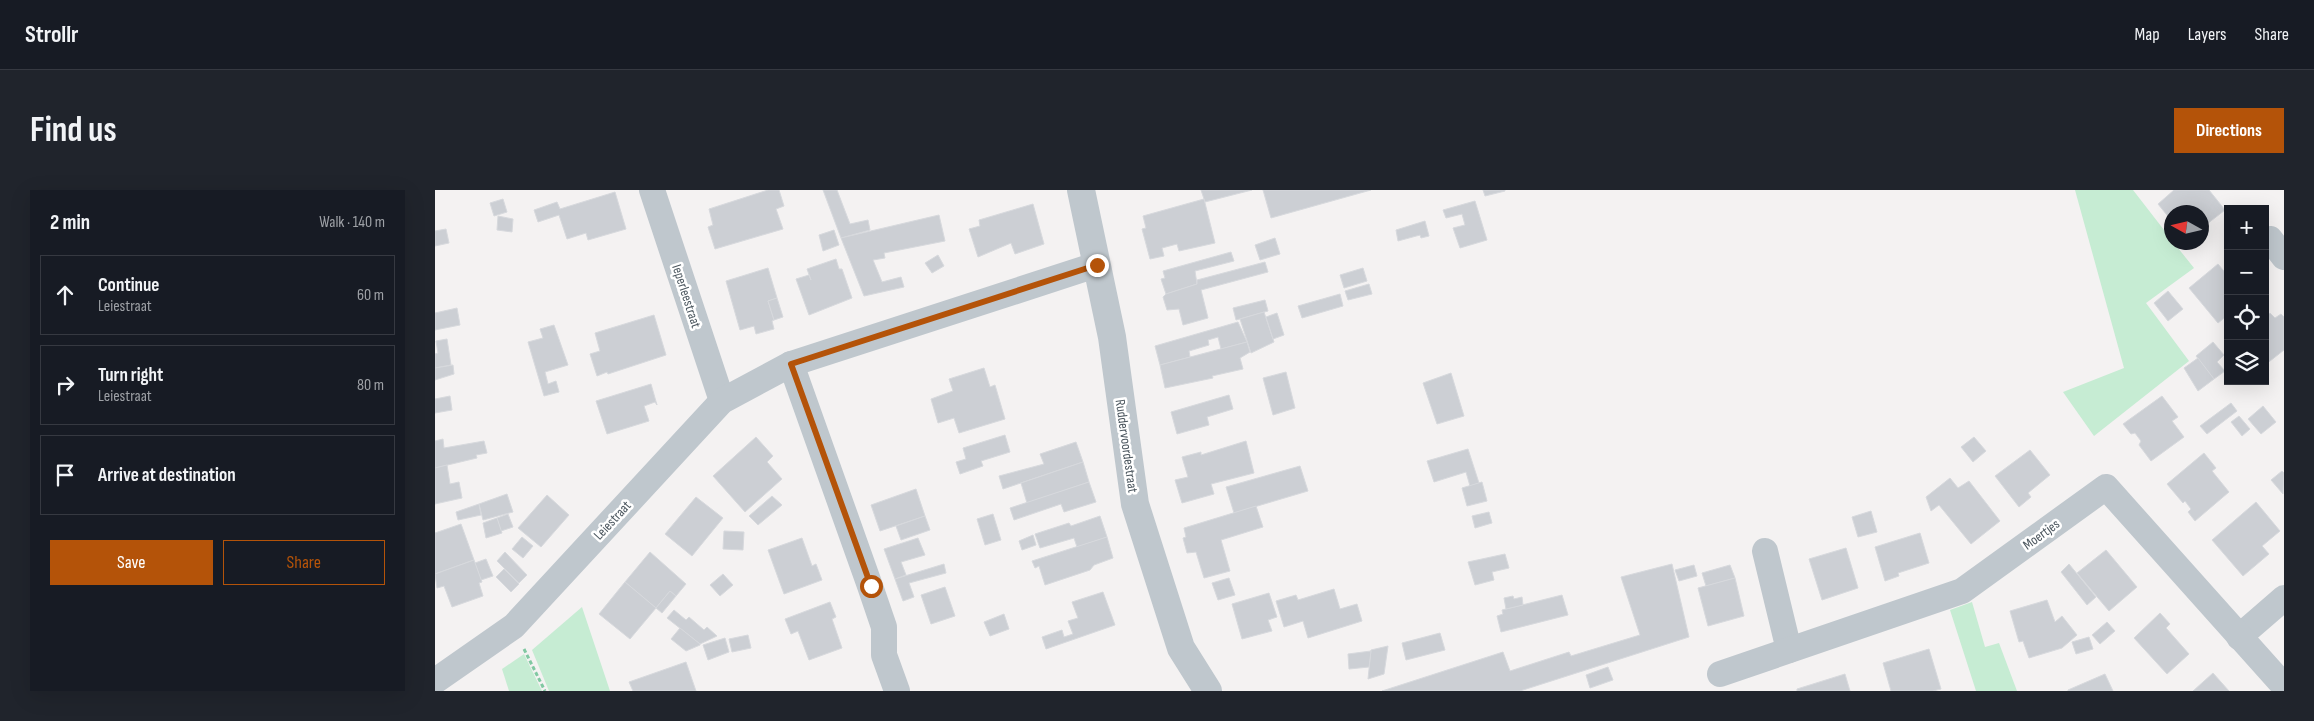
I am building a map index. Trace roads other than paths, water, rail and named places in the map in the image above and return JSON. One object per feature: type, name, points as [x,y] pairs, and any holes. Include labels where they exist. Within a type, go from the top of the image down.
[{"type":"street","name":"Ieperleestraat","points":[[652,190],[722,401]]},
{"type":"street","name":"Ruddervoordestraat","points":[[1081,190],[1112,337],[1135,504],[1181,648],[1209,691]]},
{"type":"street","name":"Leiestraat","points":[[435,681],[514,626],[722,401],[791,364],[1097,265]]},
{"type":"street","points":[[791,364],[871,586],[884,628],[885,655],[897,691]]},
{"type":"street","name":"Moertjes","points":[[1720,674],[1961,591],[2106,487],[2284,686]]},
{"type":"street","points":[[1765,551],[1789,650]]},
{"type":"street","points":[[2239,637],[2284,598]]}]
